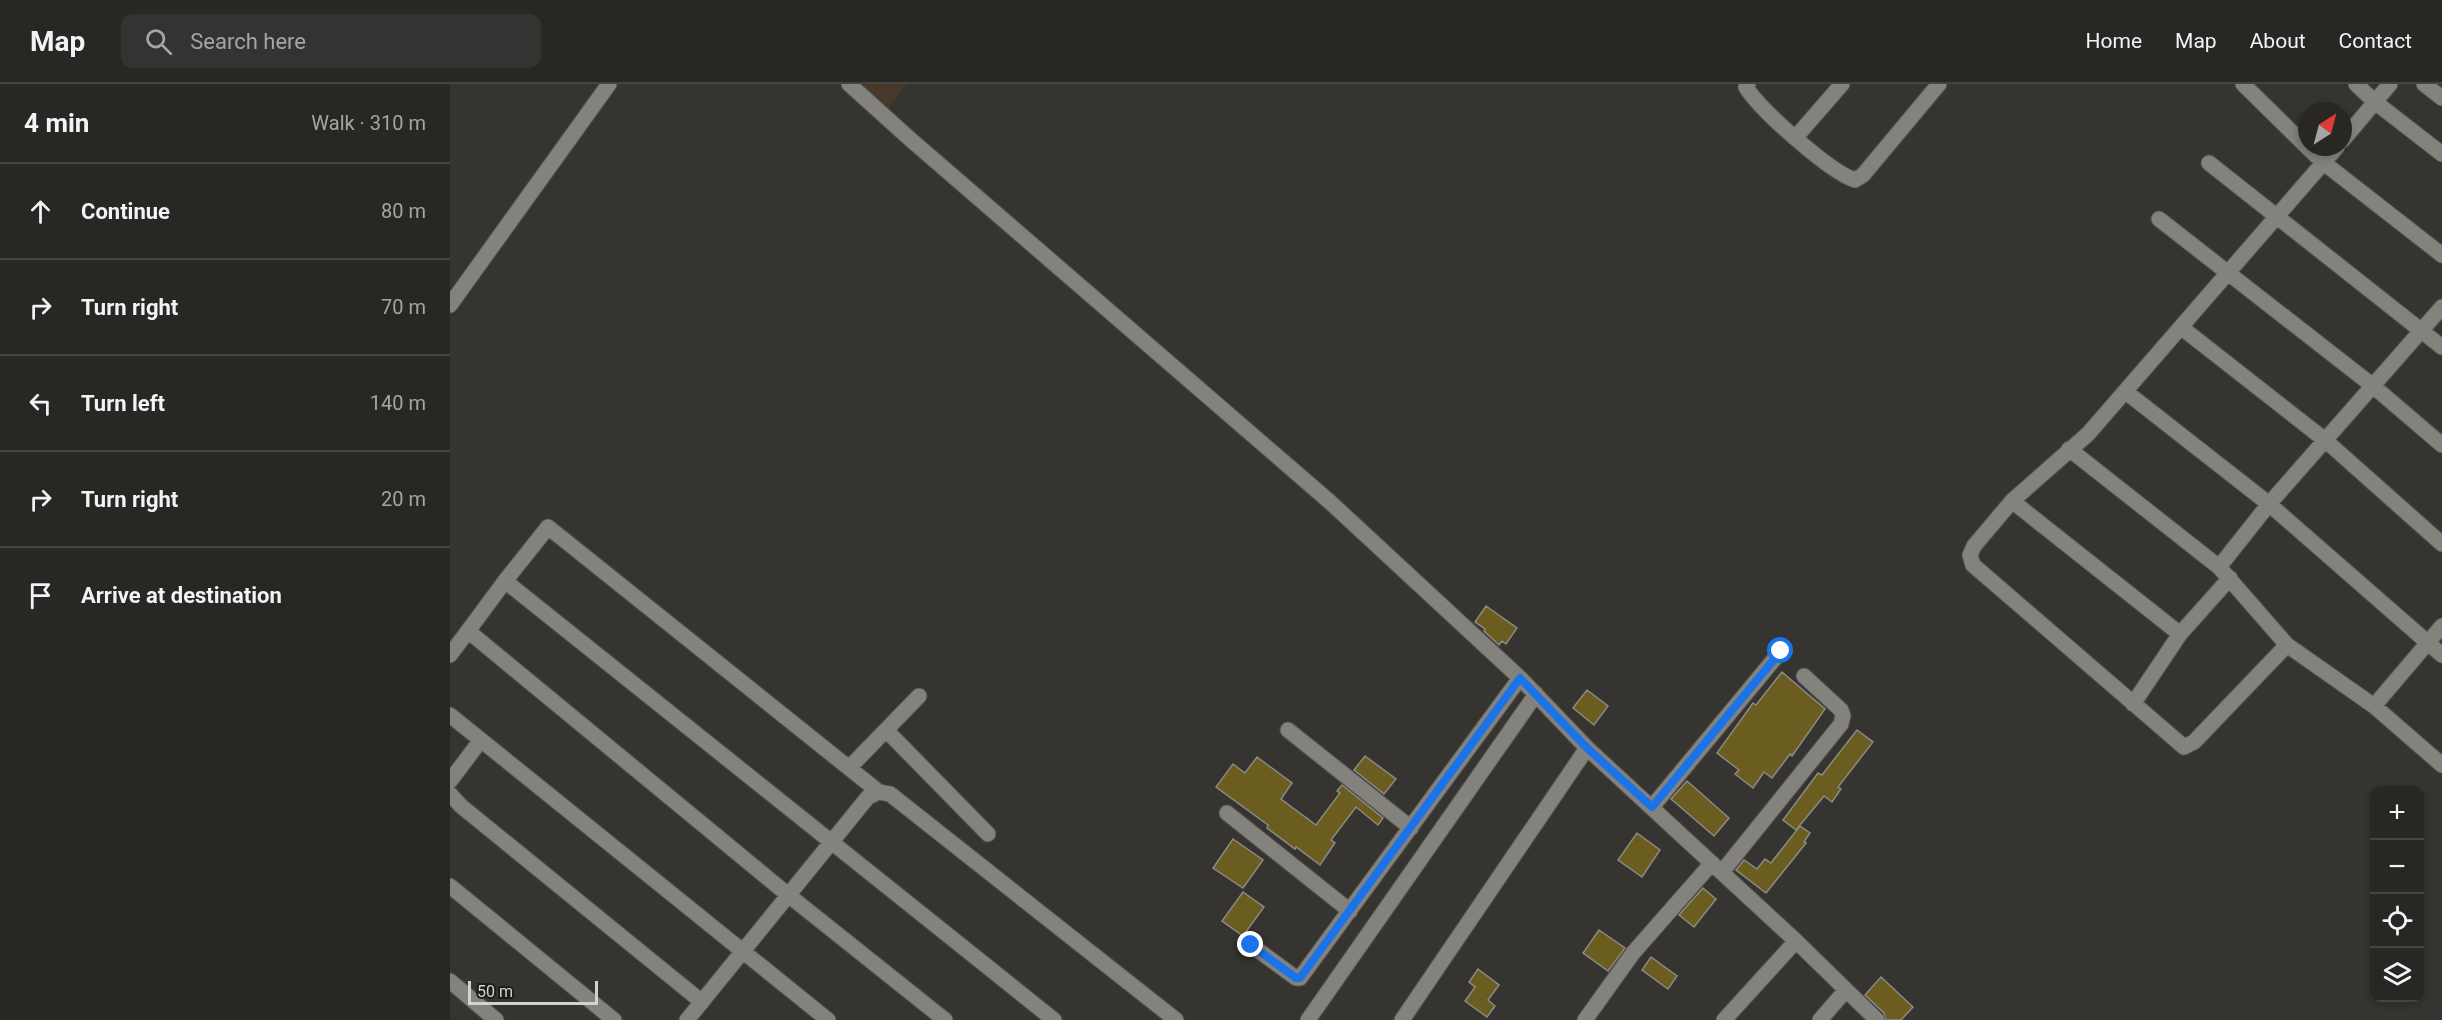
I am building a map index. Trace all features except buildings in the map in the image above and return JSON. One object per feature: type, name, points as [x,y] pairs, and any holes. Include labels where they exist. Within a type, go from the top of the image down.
[{"type":"street","points":[[450,305],[609,84]]},
{"type":"street","points":[[849,84],[1330,502],[1520,678],[1587,748],[1796,941],[1877,1020]]},
{"type":"street","points":[[1748,84],[1746,87],[1752,97],[1796,137],[1845,177],[1855,180],[1863,175],[1939,84]]},
{"type":"street","points":[[1796,137],[1842,84]]},
{"type":"street","points":[[2243,84],[2298,138]]},
{"type":"street","points":[[2356,84],[2374,102],[2442,154]]},
{"type":"street","points":[[2352,129],[2390,84]]},
{"type":"street","points":[[2424,84],[2442,98]]},
{"type":"street","points":[[2317,156],[2442,255]]},
{"type":"street","points":[[2287,645],[2194,742],[2184,747],[1973,565],[1970,555],[1974,546],[2012,501],[2088,434],[2126,392],[2330,156]]},
{"type":"street","points":[[2209,163],[2442,347]]},
{"type":"street","points":[[2159,219],[2373,386],[2442,446]]},
{"type":"street","points":[[2133,704],[2225,573],[2269,504],[2442,307]]},
{"type":"street","points":[[2182,328],[2325,440],[2442,544]]},
{"type":"street","points":[[2126,392],[2269,504],[2442,655]]},
{"type":"street","points":[[2069,449],[2225,573],[2287,645],[2374,706],[2442,765]]},
{"type":"street","points":[[2012,501],[2180,634]]},
{"type":"street","points":[[450,655],[548,527],[879,792],[890,794],[1176,1020]]},
{"type":"street","points":[[505,581],[1054,1020]]},
{"type":"street","points":[[2374,706],[2442,626]]},
{"type":"street","points":[[468,631],[787,894],[945,1020]]},
{"type":"street","points":[[1652,807],[1781,651]]},
{"type":"street","points":[[1585,1020],[1634,953],[1717,868],[1841,724],[1843,716],[1841,710],[1804,676]]},
{"type":"street","points":[[1251,945],[1296,978],[1300,978],[1520,678]]},
{"type":"street","points":[[1308,1020],[1536,694]]},
{"type":"street","points":[[849,768],[919,696]]},
{"type":"street","points":[[450,715],[828,1020]]},
{"type":"street","points":[[886,730],[988,834]]},
{"type":"street","points":[[1288,730],[1411,828]]},
{"type":"street","points":[[450,781],[481,740]]},
{"type":"street","points":[[1402,1020],[1587,748]]},
{"type":"street","points":[[687,1020],[742,949],[868,797],[879,792]]},
{"type":"street","points":[[453,803],[702,1002]]},
{"type":"street","points":[[1227,813],[1350,911]]},
{"type":"street","points":[[450,886],[614,1020]]},
{"type":"street","points":[[1724,1020],[1796,941]]},
{"type":"street","points":[[450,981],[496,1020]]},
{"type":"street","points":[[1820,1020],[1846,990]]},
{"type":"shaded area","points":[[859,84],[907,84],[887,110]]},
{"type":"route","points":[[1251,945],[1296,978],[1300,978],[1520,678],[1587,748],[1652,807],[1781,651]]}]
